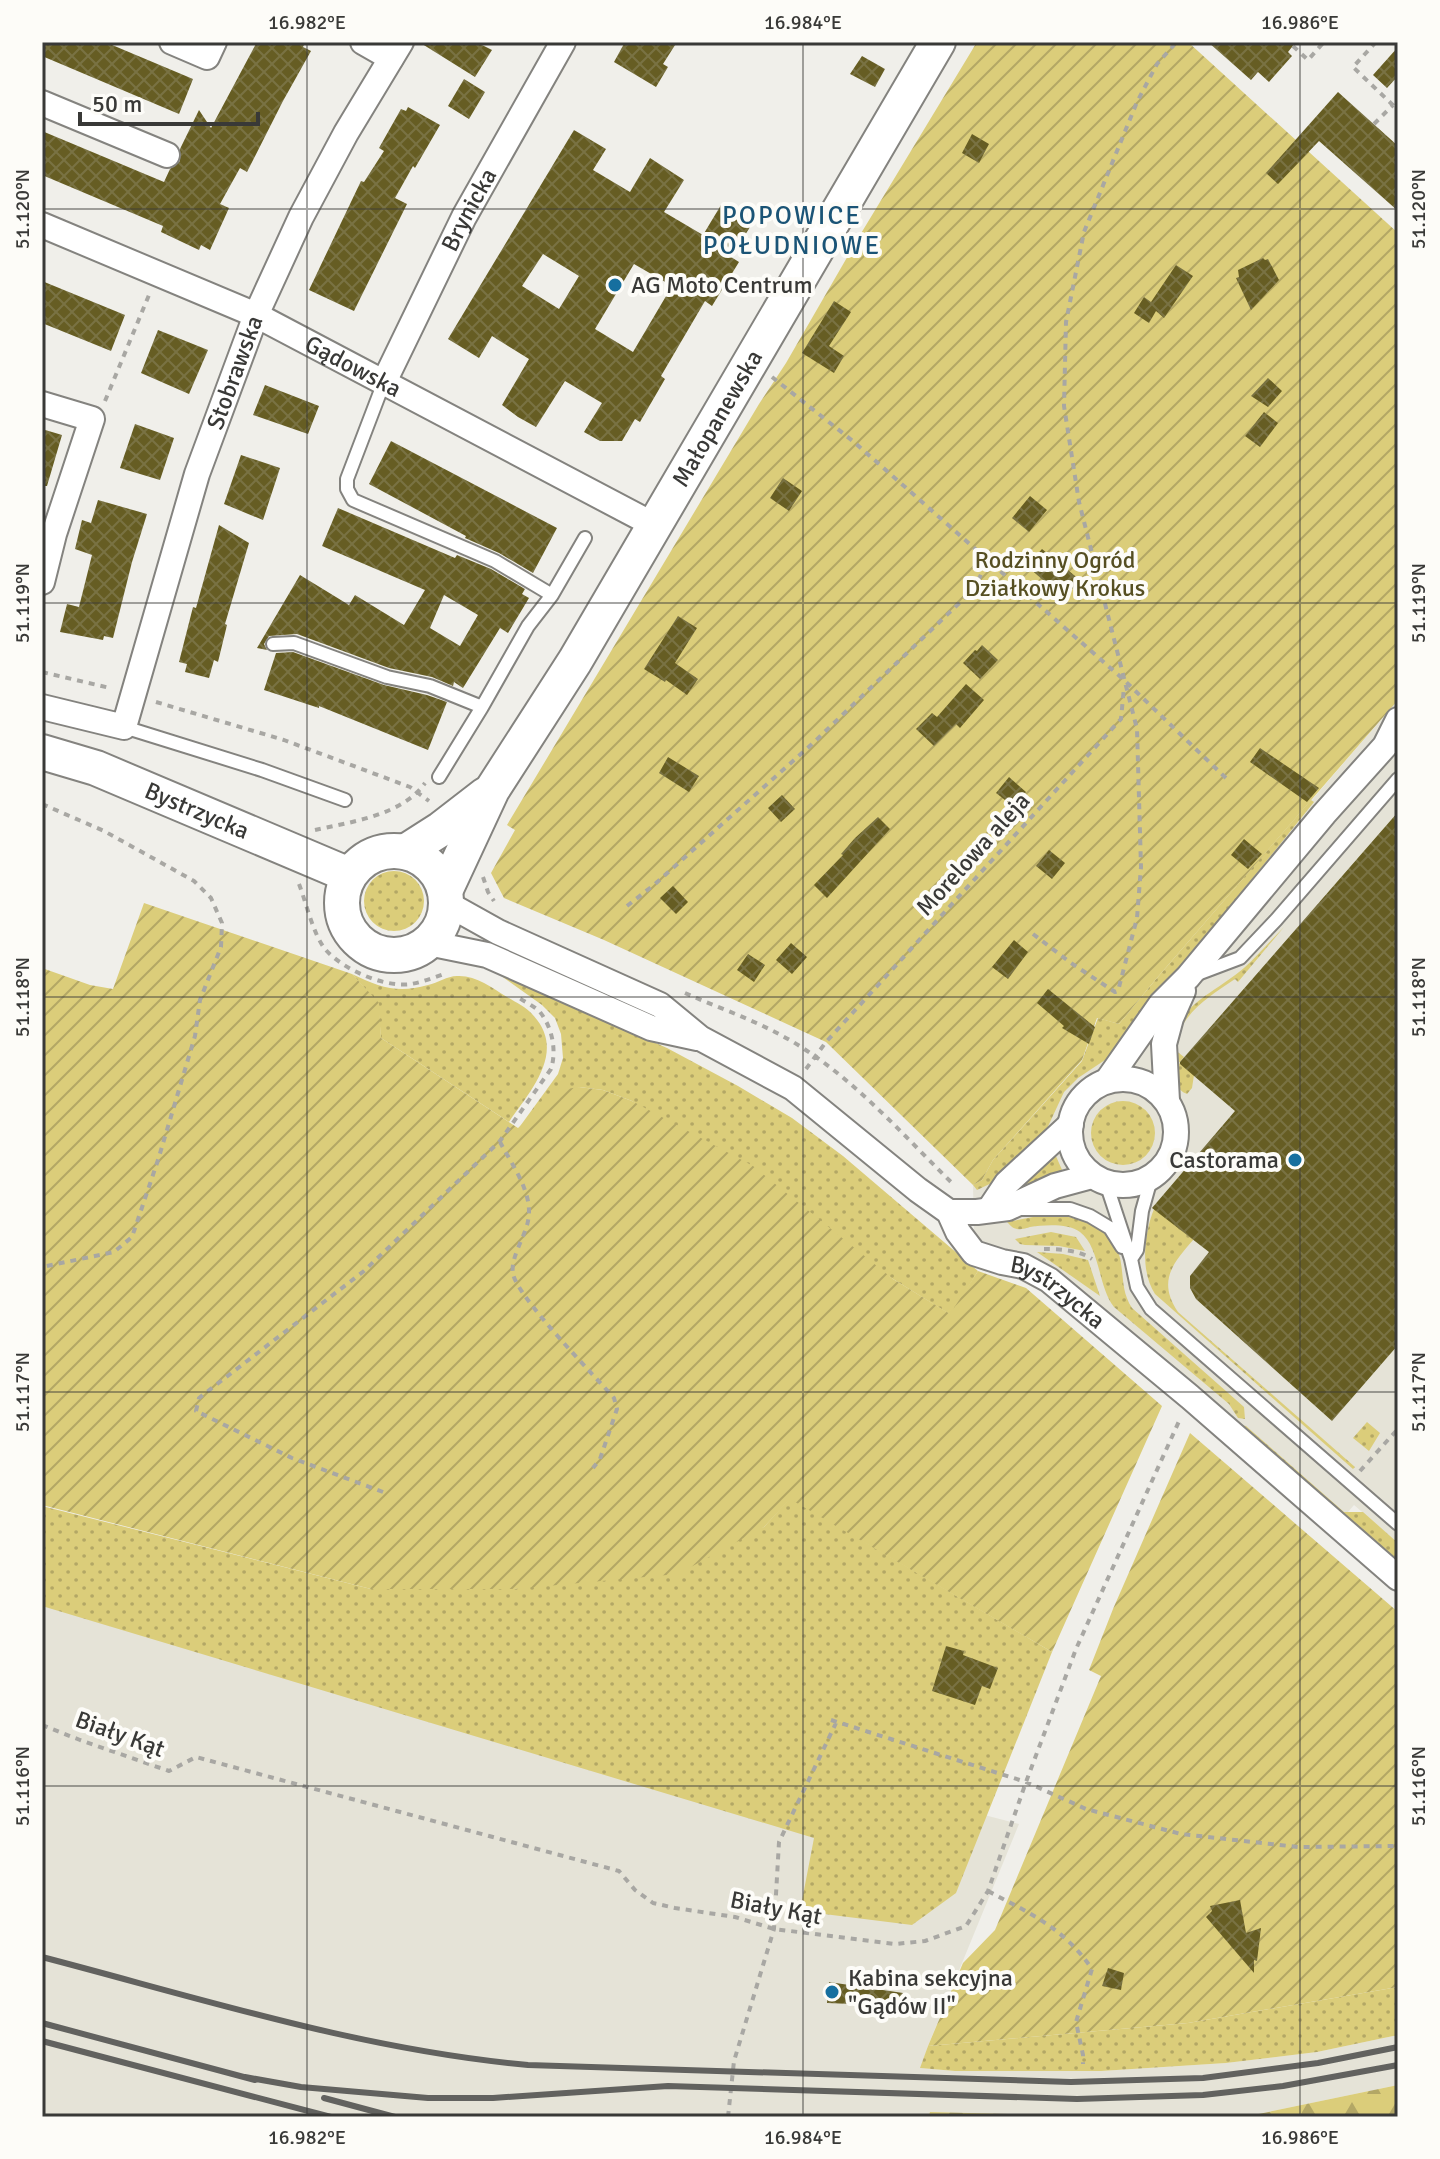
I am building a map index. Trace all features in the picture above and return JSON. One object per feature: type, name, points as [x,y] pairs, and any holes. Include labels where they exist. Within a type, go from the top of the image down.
[{"type":"street","points":[[172,42],[207,57],[214,42]]},
{"type":"street","points":[[363,42],[396,50]]},
{"type":"street","name":"Brynicka","points":[[384,382],[464,217],[563,42]]},
{"type":"street","name":"Małopanewska","points":[[446,897],[492,790],[575,661],[938,42]]},
{"type":"street","name":"Stobrawska","points":[[124,727],[197,474],[256,315],[301,217],[346,133],[396,50]]},
{"type":"street","points":[[42,103],[167,155]]},
{"type":"street","name":"Gądowska","points":[[42,225],[256,315],[654,525]]},
{"type":"street","points":[[42,404],[92,419],[48,533],[42,582]]},
{"type":"street","points":[[42,707],[124,727]]},
{"type":"street","points":[[1099,1180],[1082,1166],[1070,1139],[1071,1124],[1079,1102],[1107,1081],[1161,1004],[1188,977],[1324,814],[1389,747],[1398,720]]},
{"type":"street","name":"Bystrzycka","points":[[42,752],[96,768],[349,875]]},
{"type":"street","name":"Małopanewska","points":[[405,852],[492,790]]},
{"type":"street","points":[[389,850],[405,852],[431,865],[440,877],[446,897],[444,918],[438,932],[428,943],[414,951],[398,955],[381,954],[354,937],[345,922],[343,891],[349,875],[359,863],[389,850]]},
{"type":"street","name":"Bystrzycka","points":[[446,897],[498,932],[660,1005],[700,1038],[793,1088],[949,1212],[958,1232],[974,1253],[1023,1266],[1049,1280],[1190,1397],[1398,1578]]},
{"type":"street","name":"Bystrzycka","points":[[428,943],[487,955],[651,1028],[700,1038]]},
{"type":"street","points":[[1167,1101],[1164,1044],[1188,977]]},
{"type":"street","points":[[949,1212],[998,1209],[1055,1186],[1099,1180],[1121,1186],[1137,1185],[1151,1179],[1165,1167],[1173,1152],[1177,1134],[1174,1116],[1167,1101],[1155,1089],[1140,1081],[1107,1081]]},
{"type":"street","points":[[998,1209],[1007,1183],[1071,1124]]},
{"type":"lane","points":[[384,382],[347,479],[347,489],[353,500],[495,561],[552,595]]},
{"type":"lane","points":[[434,777],[482,707],[528,626],[552,595],[585,538]]},
{"type":"lane","points":[[273,644],[294,643],[387,677],[430,686],[482,707]]},
{"type":"lane","points":[[124,727],[262,770],[345,800]]},
{"type":"lane","points":[[1188,977],[1240,958],[1398,779]]},
{"type":"lane","points":[[1131,1259],[1137,1250],[1142,1211],[1151,1179]]},
{"type":"lane","points":[[1099,1180],[1131,1259],[1137,1287],[1151,1309],[1398,1524]]},
{"type":"lane","points":[[998,1209],[1070,1209],[1090,1216],[1110,1228],[1131,1259]]},
{"type":"path","points":[[1293,46],[1308,60],[1324,42]]},
{"type":"path","points":[[1376,42],[1353,67],[1398,110]]},
{"type":"path","points":[[1033,934],[1071,963],[1118,991],[1137,918],[1141,867],[1137,729],[1079,502],[1064,406],[1066,322],[1084,232],[1137,102],[1157,64],[1174,45]]},
{"type":"path","points":[[1374,124],[1393,105]]},
{"type":"path","points":[[92,419],[102,408],[158,274]]},
{"type":"path","points":[[749,364],[784,386],[854,442],[1124,680],[1229,781]]},
{"type":"path","points":[[627,906],[812,744],[974,589],[988,560]]},
{"type":"path","points":[[42,672],[134,695],[284,740],[410,787],[433,805]]},
{"type":"path","name":"Morelowa aleja","points":[[793,1088],[826,1042],[1121,719],[1124,680]]},
{"type":"path","points":[[306,831],[377,816],[418,792],[434,777]]},
{"type":"path","points":[[42,804],[104,831],[194,881],[211,898],[222,923],[221,947],[200,1000],[195,1036],[132,1237],[114,1252],[42,1267]]},
{"type":"path","points":[[298,882],[325,948],[342,963],[388,984],[410,984],[452,971]]},
{"type":"path","points":[[383,1492],[292,1458],[196,1411],[199,1398],[364,1271],[500,1141],[551,1069],[554,1060],[549,1026],[538,1010],[514,994]]},
{"type":"path","points":[[500,1141],[527,1195],[529,1220],[517,1252],[513,1274],[525,1298],[614,1398],[617,1409],[600,1459],[593,1468]]},
{"type":"path","name":"Biały Kąt","points":[[42,1725],[169,1771],[196,1757],[619,1871],[635,1890],[653,1903],[735,1917],[774,1929],[895,1944],[925,1941],[966,1926],[988,1891],[1076,1649],[1190,1397]]},
{"type":"path","points":[[1374,1455],[1396,1431]]},
{"type":"path","points":[[728,2117],[734,2061],[774,1929],[779,1842],[833,1721],[1026,1782],[1086,1809],[1181,1834],[1298,1847],[1398,1846]]},
{"type":"path","points":[[988,1891],[1050,1924],[1081,1952],[1092,1969],[1076,2022],[1083,2064]]},
{"type":"shaded area","points":[[1398,700],[1398,1543],[1354,1505],[1341,1520],[1113,1317],[1043,1262],[983,1245],[974,1232],[973,1185],[982,1180],[993,1160],[1082,1061],[1098,1018],[1119,1024]]},
{"type":"shaded area","points":[[42,1561],[454,1677],[1019,1824],[921,2068],[955,2071],[1101,2071],[1226,2063],[1317,2052],[1398,2035],[1398,2085],[1244,2117],[930,2112],[928,2117],[42,2117]]},
{"type":"green space","name":"Rodzinny Ogród Działkowy Krokus","points":[[977,42],[1188,42],[1398,233],[1398,700],[1119,1024],[1097,1018],[1082,1060],[993,1160],[982,1180],[973,1185],[826,1042],[604,940],[504,898],[491,873],[515,830],[507,825]]},
{"type":"green space","points":[[1311,800],[1314,802],[1108,1058],[1078,1078],[1064,1092],[1044,1135],[998,1180],[977,1190],[973,1185],[982,1180],[993,1160],[1082,1061],[1098,1018],[1119,1024]]},
{"type":"green space","points":[[394,871],[416,879],[424,901],[416,923],[394,931],[372,923],[364,901],[372,879]]},
{"type":"green space","points":[[144,903],[352,974],[379,1003],[381,1038],[518,1128],[561,1090],[579,1087],[603,1090],[632,1101],[753,1166],[893,1279],[950,1314],[978,1271],[1026,1288],[1162,1406],[1052,1652],[790,1499],[764,1527],[678,1574],[514,1589],[371,1589],[42,1505],[42,968],[90,985],[113,989]]},
{"type":"green space","points":[[1284,927],[1238,982],[1235,979],[1205,1000],[1182,1026],[1175,1050],[1184,1057],[1179,1063],[1194,1075],[1192,1088],[1187,1094],[1183,1092],[1175,1080],[1171,1048],[1181,1019],[1204,997],[1244,968]]},
{"type":"green space","points":[[493,970],[667,1048],[792,1118],[843,1156],[978,1271],[951,1315],[893,1279],[632,1101],[603,1090],[579,1087],[518,1129],[558,1074],[563,1058],[561,1034],[555,1018],[542,1005]]},
{"type":"green space","points":[[352,974],[380,986],[398,989],[417,988],[453,976],[471,977],[530,1011],[547,1042],[546,1056],[535,1084],[509,1122],[381,1038],[378,1003]]},
{"type":"green space","points":[[1123,1101],[1141,1107],[1149,1115],[1155,1133],[1149,1151],[1141,1159],[1123,1165],[1105,1159],[1097,1151],[1091,1133],[1097,1115],[1105,1107]]},
{"type":"green space","points":[[1055,1154],[1063,1172],[1013,1198],[1009,1193]]},
{"type":"green space","points":[[1154,1209],[1194,1239],[1174,1264],[1168,1282],[1178,1312],[1355,1467],[1353,1469],[1155,1294],[1145,1264],[1148,1230]]},
{"type":"green space","points":[[1055,1215],[1086,1222],[1111,1239],[1120,1258],[1124,1289],[1132,1308],[1244,1407],[1245,1419],[1238,1418],[1229,1404],[1114,1307],[1092,1247],[1080,1232],[1056,1225],[1018,1229],[1007,1222]]},
{"type":"green space","points":[[1051,1232],[1076,1237],[1085,1251],[1025,1245],[1015,1239]]},
{"type":"green space","points":[[1037,1252],[1088,1260],[1100,1296]]},
{"type":"green space","points":[[1367,1422],[1380,1433],[1369,1451],[1353,1438]]},
{"type":"green space","points":[[1234,1424],[1246,1426],[1344,1512],[1363,1512],[1398,1543],[1398,1570]]},
{"type":"green space","points":[[1190,1433],[1398,1612],[1398,1987],[1188,2023],[928,2046],[963,1963],[995,1930],[1101,1676],[1089,1670]]},
{"type":"green space","points":[[790,1498],[1052,1652],[956,1893],[912,1925],[800,1911],[814,1838],[42,1606],[42,1506],[371,1589],[514,1589],[764,1527]]},
{"type":"green space","points":[[1398,1987],[1398,2035],[1317,2052],[1226,2063],[1101,2071],[955,2071],[920,2068],[928,2046],[1188,2023]]},
{"type":"green space","points":[[1398,2085],[1398,2117],[1244,2117]]},
{"type":"green space","points":[[930,2112],[1126,2117],[928,2117]]},
{"type":"building","points":[[42,42],[105,42],[193,79],[179,114],[42,56]]},
{"type":"building","points":[[257,42],[305,42],[303,47],[311,51],[247,172],[240,168],[220,204],[229,208],[210,250],[201,245],[199,250],[161,232],[163,226],[42,175],[42,131],[164,182],[170,169],[180,161],[180,149],[199,110],[211,128]]},
{"type":"building","points":[[419,42],[476,42],[492,50],[475,77]]},
{"type":"building","points":[[625,42],[677,42],[663,64],[668,67],[656,87],[614,62]]},
{"type":"building","points":[[1208,42],[1296,42],[1288,52],[1292,56],[1269,82],[1258,72],[1251,80]]},
{"type":"building","points":[[1398,47],[1398,76],[1387,88],[1373,75]]},
{"type":"building","points":[[862,56],[885,69],[875,87],[850,74]]},
{"type":"building","points":[[464,79],[485,92],[469,119],[448,106]]},
{"type":"building","points":[[1338,92],[1398,146],[1398,211],[1319,141],[1278,184],[1266,173]]},
{"type":"building","points":[[408,107],[440,125],[395,198],[407,204],[354,311],[309,290],[361,181],[364,182],[384,151],[379,148],[401,109],[406,111]]},
{"type":"building","points":[[574,130],[606,149],[593,170],[630,192],[650,158],[684,180],[664,212],[703,235],[721,205],[752,224],[731,257],[739,262],[712,306],[705,301],[661,376],[665,379],[640,422],[635,419],[622,441],[600,441],[584,432],[602,403],[565,381],[536,427],[518,417],[502,405],[529,359],[492,336],[479,358],[448,339]],"holes":[[[543,254],[579,276],[559,309],[522,286]],[[634,264],[672,286],[633,352],[595,329]]]},
{"type":"building","points":[[972,134],[989,144],[979,163],[962,153]]},
{"type":"building","points":[[1263,258],[1268,259],[1279,280],[1251,310],[1236,278],[1239,277],[1238,270]]},
{"type":"building","points":[[1176,265],[1193,276],[1164,318],[1156,311],[1149,323],[1134,313],[1144,297],[1151,302]]},
{"type":"building","points":[[42,281],[125,315],[111,351],[42,323]]},
{"type":"building","points":[[834,301],[851,312],[829,346],[844,356],[834,373],[802,353]]},
{"type":"building","points":[[158,330],[208,350],[189,394],[141,373]]},
{"type":"building","points":[[1268,378],[1282,391],[1268,407],[1251,396]]},
{"type":"building","points":[[265,385],[319,406],[308,434],[253,415]]},
{"type":"building","points":[[1264,412],[1278,423],[1260,447],[1245,436]]},
{"type":"building","points":[[135,424],[174,438],[160,480],[120,468]]},
{"type":"building","points":[[42,429],[62,435],[47,486],[42,486]]},
{"type":"building","points":[[391,441],[557,528],[533,573],[369,484]]},
{"type":"building","points":[[241,455],[280,468],[263,520],[224,504]]},
{"type":"building","points":[[783,478],[802,491],[789,511],[770,498]]},
{"type":"building","points":[[1030,496],[1047,510],[1029,532],[1012,518]]},
{"type":"building","points":[[98,500],[147,514],[113,638],[104,636],[103,640],[60,632],[67,604],[79,607],[92,555],[75,549],[82,520],[91,523]]},
{"type":"building","points":[[338,508],[455,558],[457,555],[491,569],[525,589],[522,594],[529,598],[508,633],[500,628],[463,688],[454,682],[453,686],[432,677],[389,668],[297,634],[269,636],[264,644],[267,650],[257,648],[300,575],[349,605],[355,595],[404,625],[425,590],[322,546]],"holes":[[[444,595],[478,615],[460,646],[430,628]]]},
{"type":"building","points":[[219,525],[249,543],[225,624],[218,662],[214,660],[209,678],[185,672],[187,664],[179,662]]},
{"type":"building","points":[[1042,549],[1080,580],[1059,604],[1039,587],[1044,581],[1027,566]]},
{"type":"building","points":[[678,616],[697,628],[675,663],[698,679],[687,695],[644,669]]},
{"type":"building","points":[[982,645],[998,660],[980,679],[963,663]]},
{"type":"building","points":[[293,652],[384,685],[447,702],[428,750],[319,706],[264,690],[276,653]]},
{"type":"building","points":[[966,684],[984,700],[960,728],[956,724],[934,746],[916,729],[932,713],[937,717]]},
{"type":"building","points":[[1260,748],[1319,788],[1307,802],[1250,762]]},
{"type":"building","points":[[668,757],[699,776],[689,792],[659,773]]},
{"type":"building","points":[[1009,777],[1026,792],[1014,807],[996,793]]},
{"type":"building","points":[[782,795],[795,809],[781,822],[768,808]]},
{"type":"building","name":"Castorama","points":[[1398,812],[1398,1345],[1332,1421],[1196,1299],[1190,1288],[1190,1276],[1209,1252],[1152,1208],[1235,1111],[1180,1062]]},
{"type":"building","points":[[878,817],[890,829],[827,898],[814,885]]},
{"type":"building","points":[[1244,839],[1262,854],[1248,869],[1231,855]]},
{"type":"building","points":[[1049,850],[1065,863],[1052,879],[1036,866]]},
{"type":"building","points":[[673,886],[688,902],[676,914],[660,898]]},
{"type":"building","points":[[1014,940],[1028,952],[1008,979],[992,967]]},
{"type":"building","points":[[791,943],[807,957],[792,974],[776,960]]},
{"type":"building","points":[[748,954],[765,965],[754,982],[737,970]]},
{"type":"building","points":[[1048,989],[1095,1027],[1089,1044],[1062,1028],[1064,1026],[1037,1003]]},
{"type":"building","points":[[946,1646],[964,1651],[963,1655],[998,1668],[990,1689],[982,1686],[975,1705],[932,1691]]},
{"type":"building","points":[[1240,1900],[1246,1933],[1261,1928],[1254,1973],[1206,1917],[1212,1911],[1210,1906]]},
{"type":"building","points":[[1108,1968],[1124,1973],[1121,1990],[1102,1986]]},
{"type":"building","points":[[829,1982],[903,1993],[902,2006],[827,2003]]},
{"type":"railway","points":[[42,1957],[344,2035],[466,2058],[528,2065],[1071,2082],[1203,2078],[1318,2063],[1398,2047]]},
{"type":"railway","points":[[42,2023],[255,2080]]},
{"type":"railway","points":[[42,2041],[331,2117]]},
{"type":"railway","points":[[245,2077],[301,2087],[428,2098],[493,2098],[668,2086],[1077,2099],[1203,2095],[1283,2086],[1398,2065]]},
{"type":"railway","points":[[324,2098],[395,2117]]},
{"type":"place","name":"AG Moto Centrum","points":[[615,285]]},
{"type":"place","name":"Castorama","points":[[1295,1160]]},
{"type":"place","name":"Kabina sekcyjna \"Gądów II\"","points":[[832,1992]]},
{"type":"district","name":"POPOWICE POŁUDNIOWE","points":[[792,231]]}]
